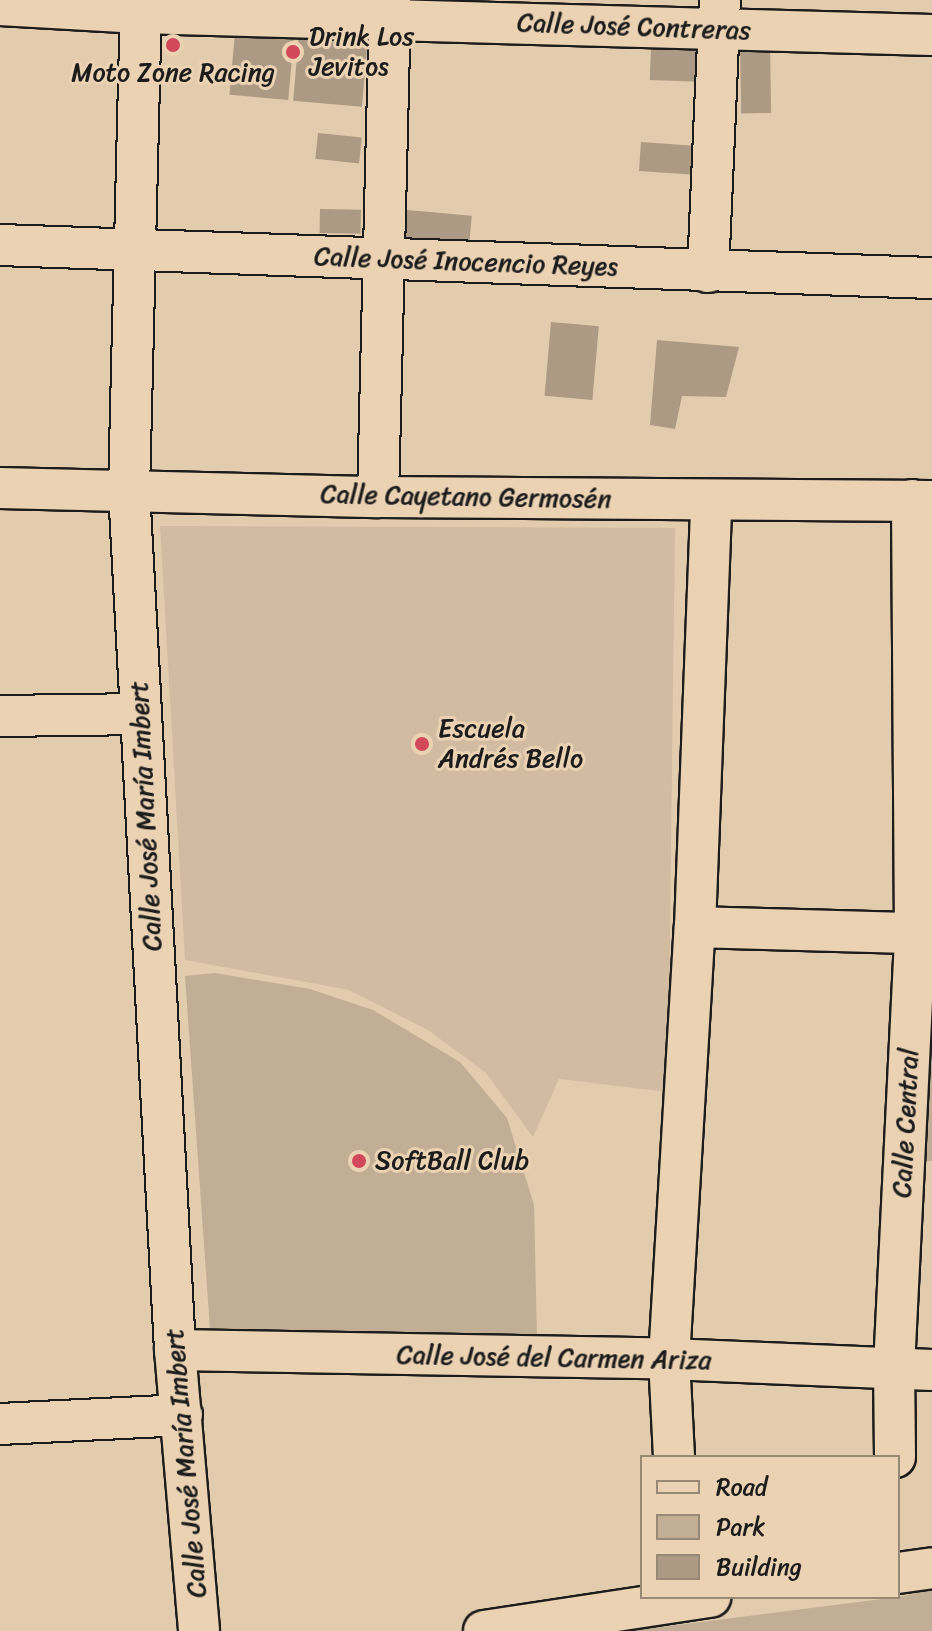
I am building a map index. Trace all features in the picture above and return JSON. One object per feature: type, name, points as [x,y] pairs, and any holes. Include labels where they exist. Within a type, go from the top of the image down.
[{"type":"street","name":"Calle José Contreras","points":[[0,5],[720,15],[932,35]]},
{"type":"street","name":"Calle José María Imbert","points":[[141,6],[129,489],[175,1350],[199,1631]]},
{"type":"street","points":[[378,497],[390,9]]},
{"type":"street","points":[[708,272],[720,15]]},
{"type":"street","name":"Calle José Inocencio Reyes","points":[[0,245],[134,253],[384,258],[932,278]]},
{"type":"street","name":"Calle Cayetano Germosén","points":[[0,488],[378,497],[922,501]]},
{"type":"street","points":[[674,1455],[669,1359],[695,927],[711,501]]},
{"type":"street","name":"Calle Central","points":[[895,1455],[913,1369],[920,952],[922,501]]},
{"type":"street","points":[[0,716],[140,714]]},
{"type":"street","points":[[695,927],[920,952]]},
{"type":"street","name":"Calle José del Carmen Ariza","points":[[175,1350],[669,1359],[913,1369]]},
{"type":"street","points":[[0,1424],[182,1415]]},
{"type":"street","points":[[900,1573],[932,1568]]},
{"type":"street","points":[[484,1631],[685,1599]]},
{"type":"shaded area","name":"Escuela Andrés Bello","points":[[160,526],[675,528],[668,1092],[559,1079],[533,1137],[486,1073],[428,1030],[349,990],[185,960]]},
{"type":"green space","name":"SoftBall Club","points":[[215,973],[310,989],[373,1010],[460,1062],[507,1118],[534,1205],[537,1338],[210,1329],[185,976]]},
{"type":"green space","points":[[932,973],[932,1161],[923,1161]]},
{"type":"green space","points":[[932,1590],[932,1631],[631,1631],[900,1599]]},
{"type":"building","points":[[235,32],[294,37],[288,100],[230,95]]},
{"type":"building","points":[[299,34],[368,40],[362,107],[293,101]]},
{"type":"building","points":[[770,45],[771,113],[741,114],[740,46]]},
{"type":"building","points":[[651,46],[707,48],[706,82],[650,80]]},
{"type":"building","points":[[318,133],[362,138],[359,163],[315,159]]},
{"type":"building","points":[[641,142],[708,147],[706,176],[639,171]]},
{"type":"building","points":[[320,209],[361,210],[361,234],[320,233]]},
{"type":"building","points":[[407,210],[472,216],[469,245],[404,239]]},
{"type":"building","points":[[551,322],[599,326],[592,400],[545,396]]},
{"type":"building","points":[[657,340],[739,347],[726,397],[682,396],[675,429],[650,425]]},
{"type":"place","name":"Moto Zone Racing","points":[[173,45]]},
{"type":"place","name":"Drink Los Jevitos","points":[[293,52]]},
{"type":"place","name":"Escuela Andrés Bello","points":[[422,744]]},
{"type":"place","name":"SoftBall Club","points":[[359,1161]]}]
